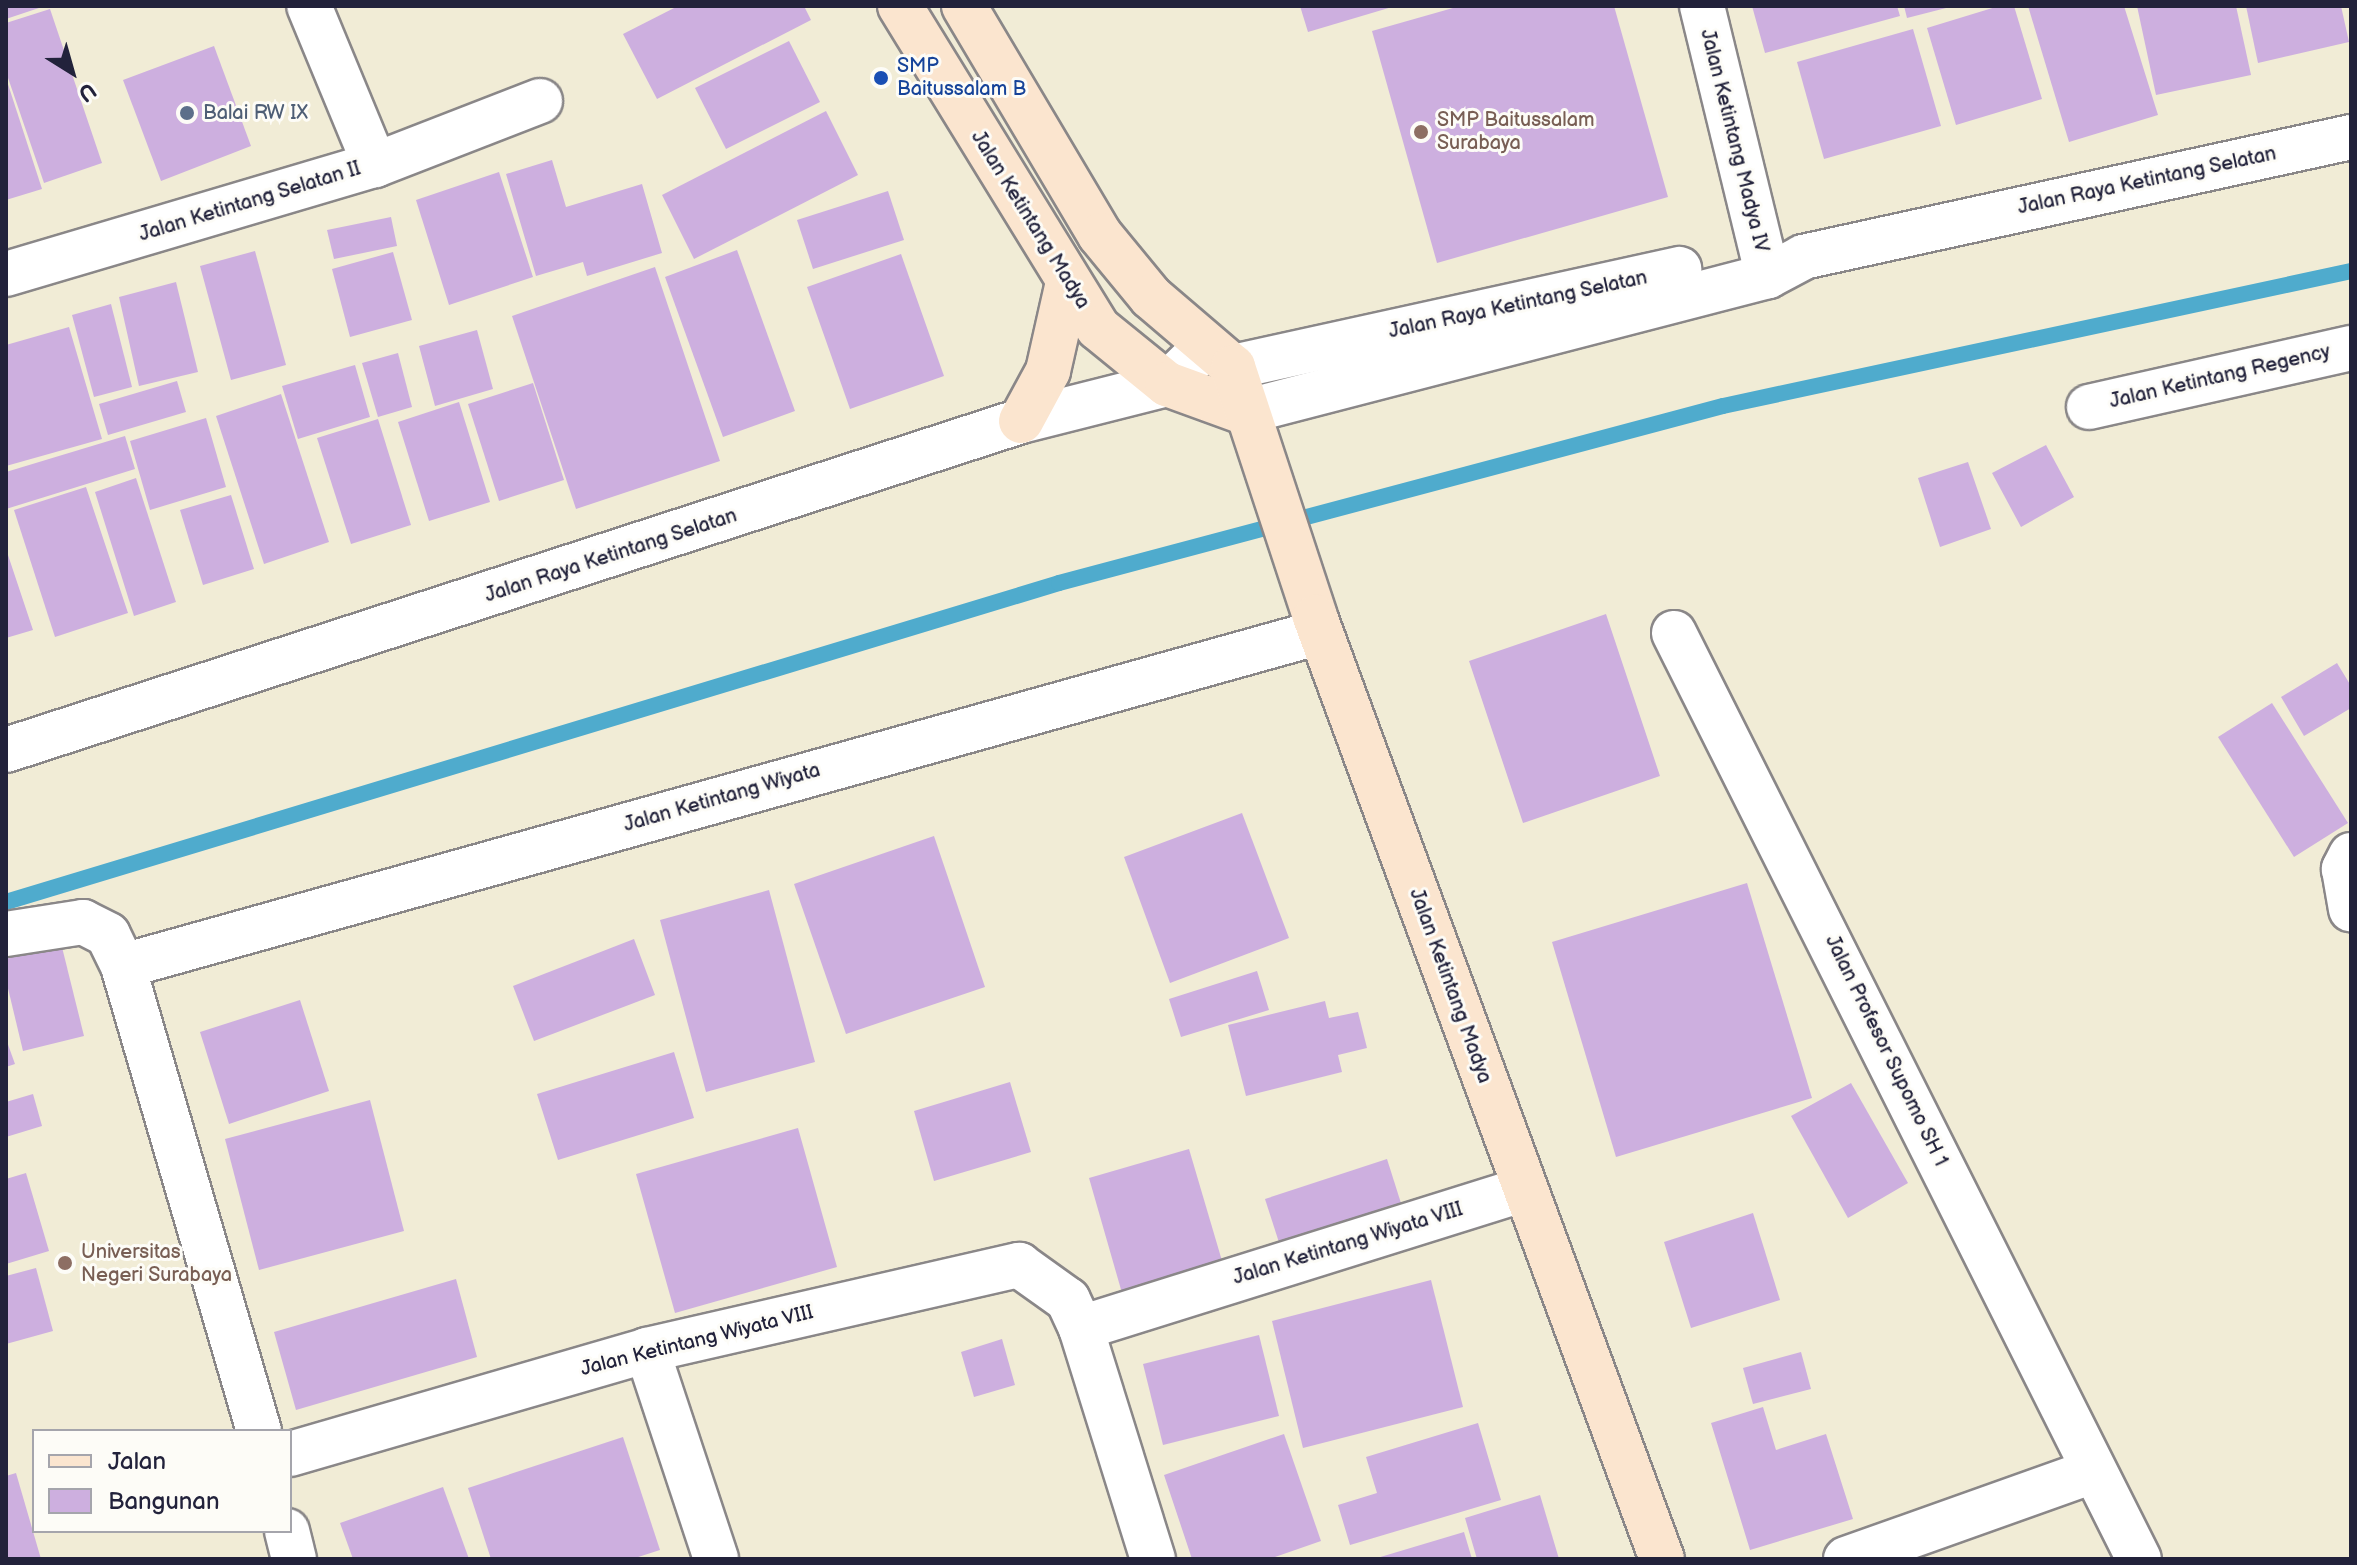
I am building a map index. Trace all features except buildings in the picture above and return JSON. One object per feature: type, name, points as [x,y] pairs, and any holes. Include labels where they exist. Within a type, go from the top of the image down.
[{"type":"street","name":"Jalan Ketintang Selatan II","points":[[6,274],[375,165],[309,6]]},
{"type":"street","name":"Jalan Ketintang Madya","points":[[900,6],[1067,287],[1098,328],[1167,384],[1244,412]]},
{"type":"street","points":[[964,6],[1100,235],[1151,297],[1219,357],[1167,384]]},
{"type":"street","name":"Jalan Ketintang Madya IV","points":[[1702,6],[1777,261]]},
{"type":"street","points":[[375,165],[540,101]]},
{"type":"street","name":"Jalan Raya Ketintang Selatan","points":[[1219,357],[1777,261],[2351,137]]},
{"type":"street","name":"Jalan Raya Ketintang Selatan","points":[[1244,412],[1777,261]]},
{"type":"street","points":[[1021,421],[1048,371],[1067,287]]},
{"type":"street","name":"Jalan Ketintang Regency","points":[[2089,407],[2351,348]]},
{"type":"street","name":"Jalan Ketintang Madya","points":[[1219,357],[1244,412],[1318,624],[1662,1559]]},
{"type":"street","name":"Jalan Raya Ketintang Selatan","points":[[6,750],[1021,421],[1167,384]]},
{"type":"street","name":"Jalan Ketintang Wiyata","points":[[123,966],[1318,624]]},
{"type":"street","name":"Jalan Profesor Supomo SH 1","points":[[1674,633],[2139,1559]]},
{"type":"street","points":[[2351,855],[2344,869],[2351,909]]},
{"type":"street","points":[[6,934],[83,922],[108,935],[123,966],[258,1429]]},
{"type":"street","name":"Jalan Ketintang Wiyata VIII","points":[[1081,1328],[1524,1189]]},
{"type":"street","name":"Jalan Ketintang Wiyata VIII","points":[[292,1453],[647,1350],[1019,1265],[1068,1300],[1081,1328],[1153,1559]]},
{"type":"street","points":[[647,1350],[716,1559]]},
{"type":"street","points":[[1846,1559],[2093,1471]]},
{"type":"street","points":[[288,1533],[294,1559]]},
{"type":"waterway","points":[[6,902],[1059,583],[1723,406],[2351,271]]},
{"type":"place","name":"SMP Baitussalam B","points":[[881,78]]},
{"type":"place","name":"Balai RW IX","points":[[187,113]]},
{"type":"place","name":"SMP Baitussalam Surabaya","points":[[1421,132]]},
{"type":"place","name":"Universitas Negeri Surabaya","points":[[65,1263]]}]
